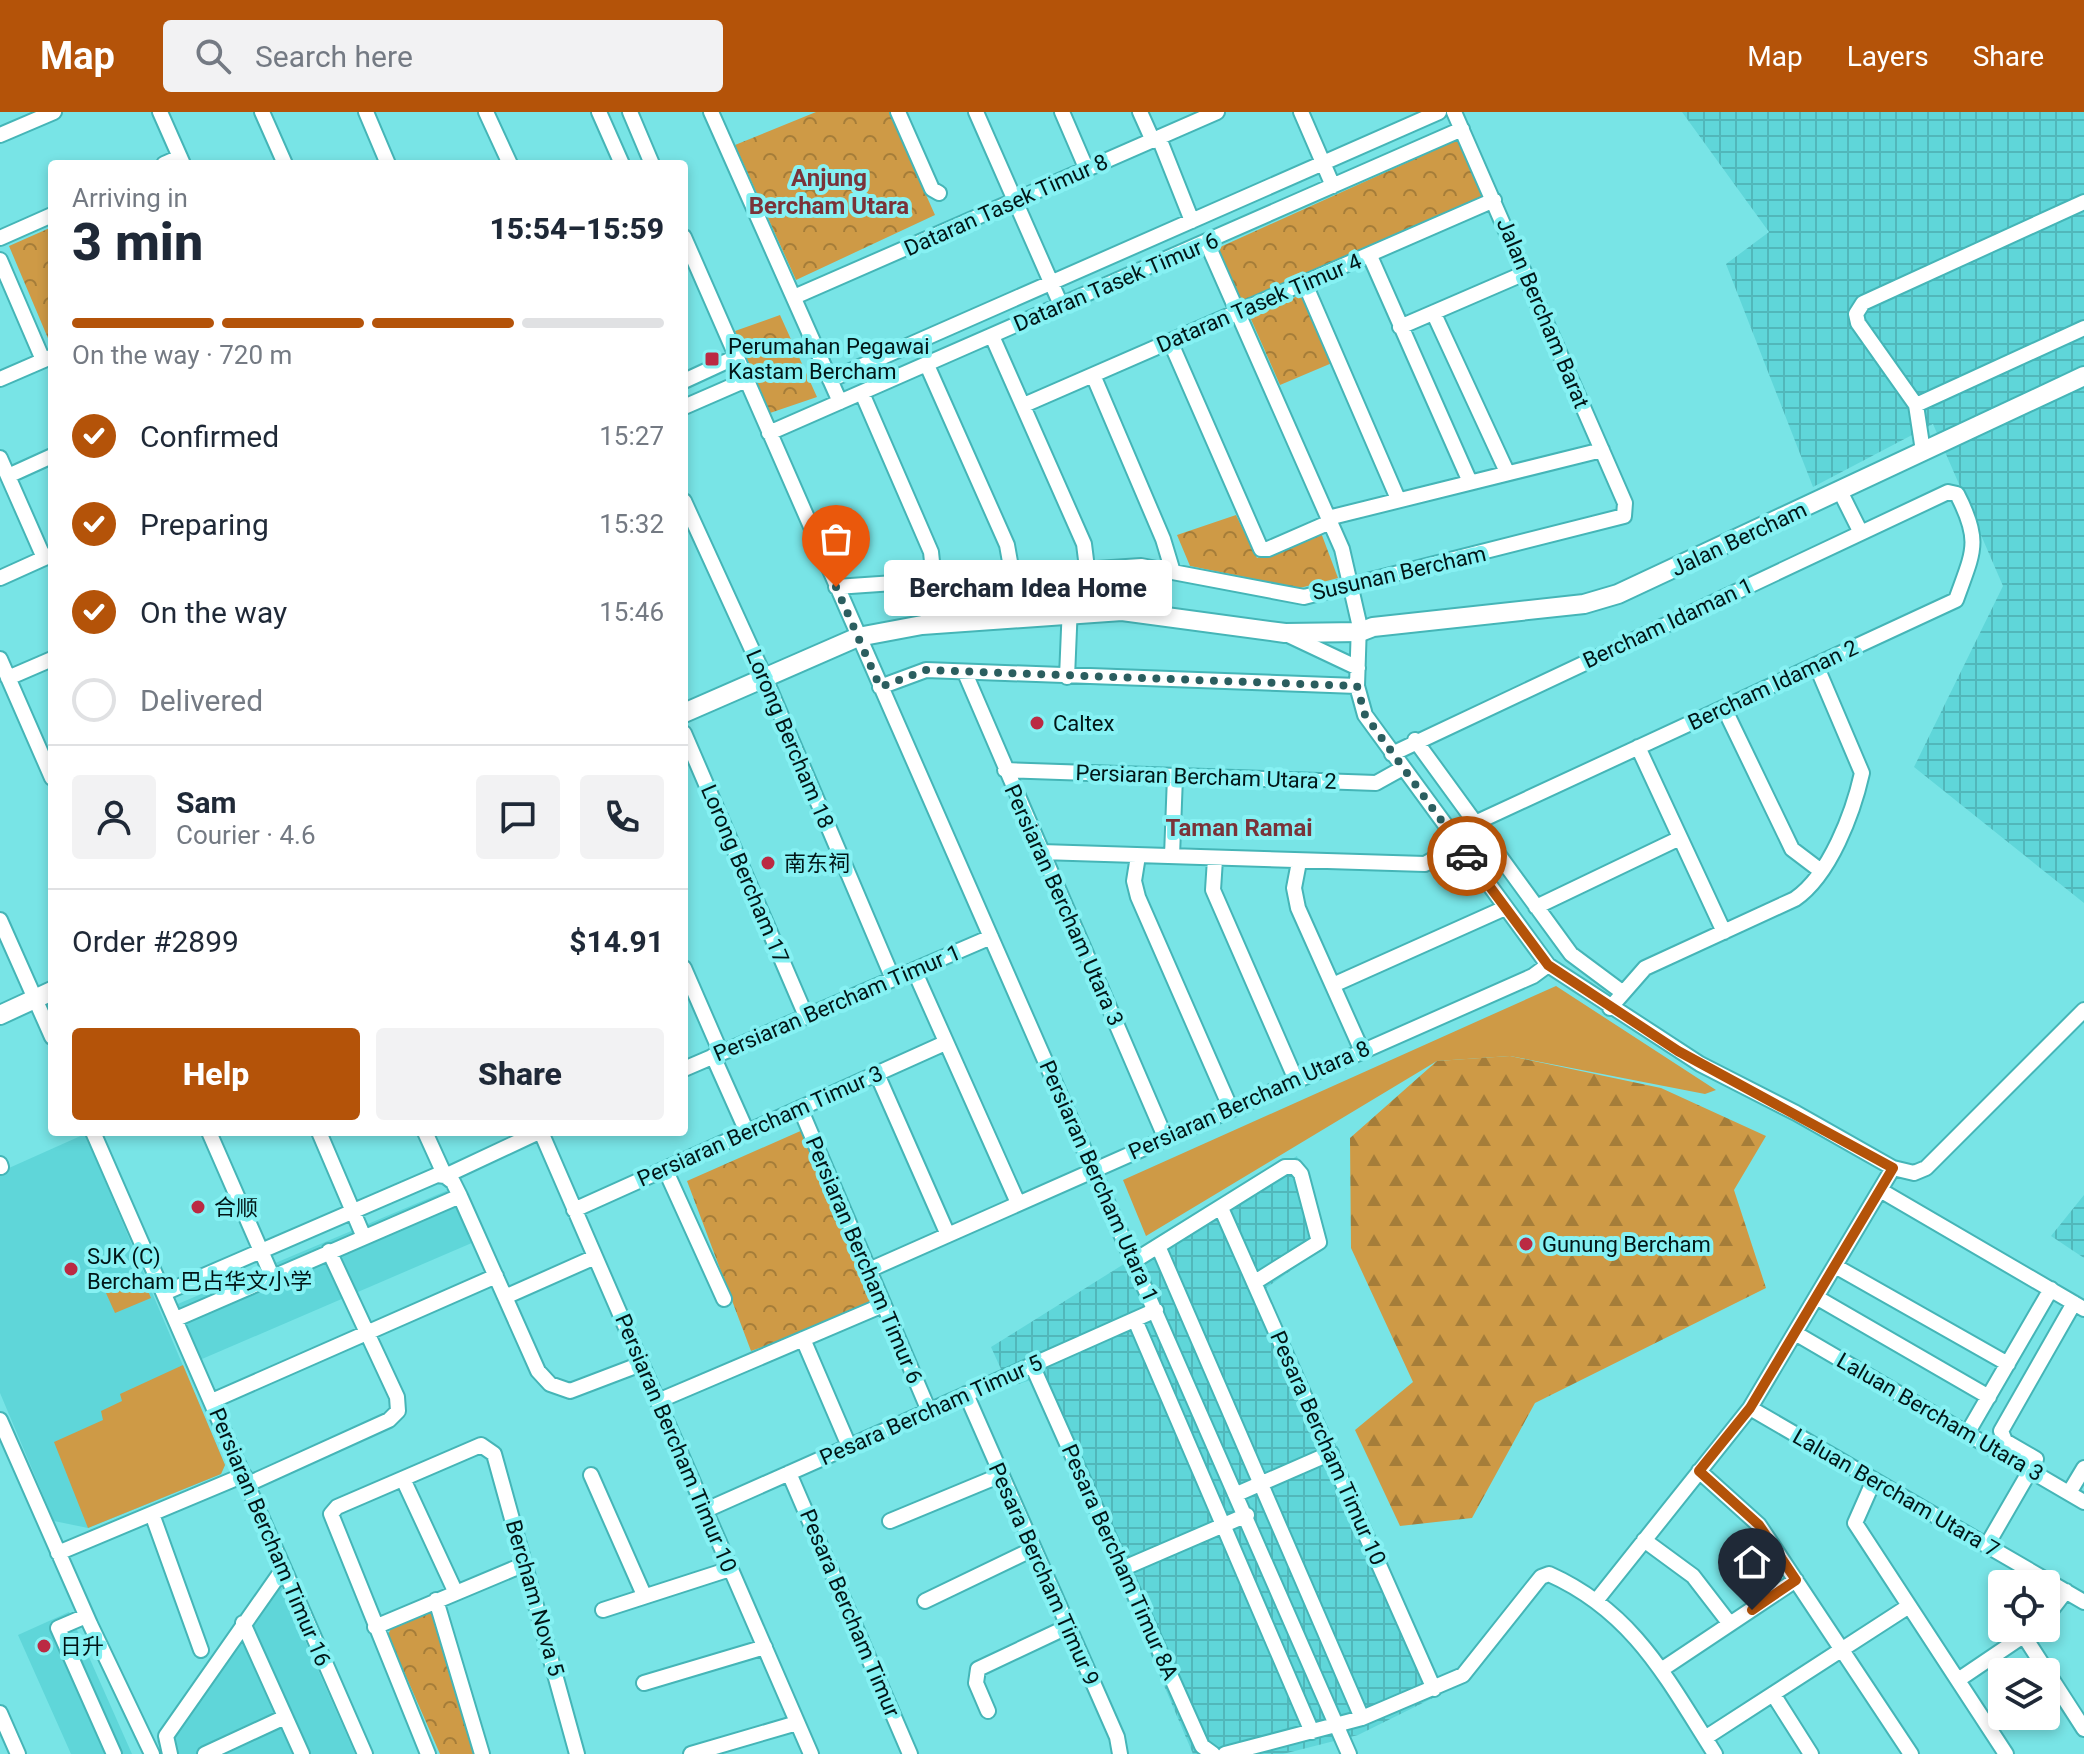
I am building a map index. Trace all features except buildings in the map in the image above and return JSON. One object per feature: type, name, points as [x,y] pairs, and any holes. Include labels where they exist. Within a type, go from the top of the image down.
[{"type":"main road","name":"Jalan Bercham","points":[[1070,609],[1133,612],[1285,633],[1584,604],[1666,573],[2084,376]]},
{"type":"main road","name":"Jalan Bercham","points":[[688,703],[856,633],[1121,602],[1253,621],[1364,627]]},
{"type":"main road","name":"Jalan Bercham","points":[[688,711],[763,674]]},
{"type":"main road","points":[[0,1006],[40,994]]},
{"type":"main road","points":[[0,1015],[40,994]]},
{"type":"street","points":[[0,135],[54,112]]},
{"type":"street","points":[[160,112],[181,160]]},
{"type":"street","points":[[262,112],[283,160]]},
{"type":"street","points":[[366,112],[386,160]]},
{"type":"street","points":[[486,112],[508,160]]},
{"type":"street","points":[[599,112],[620,160]]},
{"type":"street","points":[[630,112],[650,160]]},
{"type":"street","points":[[711,112],[840,402]]},
{"type":"street","points":[[898,112],[932,189],[939,193]]},
{"type":"street","points":[[976,112],[1061,305]]},
{"type":"street","points":[[1062,112],[1087,170]]},
{"type":"street","points":[[1140,112],[1192,221]]},
{"type":"street","name":"Dataran Tasek Timur 8","points":[[794,297],[1217,112]]},
{"type":"street","points":[[1301,112],[1333,186]]},
{"type":"street","name":"Dataran Tasek Timur 6","points":[[830,380],[1439,112]]},
{"type":"street","name":"Jalan Bercham Barat","points":[[1454,112],[1625,503],[1624,516]]},
{"type":"street","name":"Dataran Tasek Timur 6","points":[[769,433],[1462,129]]},
{"type":"street","name":"Dataran Tasek Timur 4","points":[[1024,405],[1494,200]]},
{"type":"street","points":[[1923,451],[1916,405],[1862,329],[1856,314],[1863,303],[2084,202]]},
{"type":"street","points":[[0,238],[48,217]]},
{"type":"street","points":[[1207,243],[1329,520],[1352,585],[1364,627],[1357,686],[1365,715],[1548,965],[1700,1064],[1796,1113],[1893,1168],[1914,1173],[1926,1168],[2084,1010]]},
{"type":"street","name":"Persiaran Bercham Utara 1","points":[[688,246],[1247,1515],[1349,1754]]},
{"type":"street","points":[[1370,256],[1470,482]]},
{"type":"street","points":[[0,260],[48,358],[0,379]]},
{"type":"street","points":[[688,274],[698,270]]},
{"type":"street","points":[[1400,327],[1525,273]]},
{"type":"street","points":[[1305,284],[1398,499]]},
{"type":"street","points":[[1434,314],[1507,472]]},
{"type":"street","points":[[1916,405],[2084,328]]},
{"type":"street","points":[[992,336],[1084,544],[1087,568]]},
{"type":"street","points":[[1170,341],[1261,549],[1268,549],[1329,520],[1398,499],[1602,450]]},
{"type":"street","points":[[688,379],[736,357]]},
{"type":"street","points":[[927,365],[1007,545],[1012,573]]},
{"type":"street","points":[[1093,375],[1163,539],[1173,572]]},
{"type":"street","points":[[688,405],[746,380]]},
{"type":"street","points":[[862,393],[931,552],[934,581]]},
{"type":"street","points":[[0,458],[48,556],[0,578]]},
{"type":"street","points":[[8,476],[48,458]]},
{"type":"street","points":[[1840,491],[1861,533]]},
{"type":"street","name":"Bercham Idaman 1","points":[[1392,754],[1415,740],[1944,494]]},
{"type":"street","name":"Bercham Idaman 2","points":[[1475,823],[1956,600],[1975,547],[1974,534],[1957,494],[1944,494]]},
{"type":"street","name":"Lorong Bercham 18","points":[[688,510],[763,674],[893,979]]},
{"type":"street","name":"Susunan Bercham","points":[[836,587],[1141,566],[1304,597],[1624,516]]},
{"type":"street","points":[[1067,677],[1070,609]]},
{"type":"street","points":[[1285,633],[1358,668]]},
{"type":"street","points":[[0,659],[48,769]]},
{"type":"street","points":[[8,678],[48,661]]},
{"type":"street","points":[[1610,1008],[1645,968],[1795,899],[1807,891],[1821,871],[1840,834],[1862,773],[1816,665]]},
{"type":"street","points":[[880,687],[926,670],[1357,686]]},
{"type":"street","name":"Persiaran Bercham Utara 3","points":[[965,673],[1165,1137]]},
{"type":"street","points":[[1724,708],[1792,849],[1821,871]]},
{"type":"street","points":[[1415,740],[1571,954],[1622,992]]},
{"type":"street","name":"Lorong Bercham 17","points":[[688,742],[806,1016]]},
{"type":"street","points":[[1638,747],[1724,932]]},
{"type":"street","name":"Persiaran Bercham Utara 2","points":[[1005,770],[1376,783],[1403,768]]},
{"type":"street","points":[[1172,856],[1175,776]]},
{"type":"street","points":[[1536,907],[1680,838]]},
{"type":"street","points":[[1041,852],[1425,864],[1459,844]]},
{"type":"street","points":[[1138,856],[1134,881],[1138,897],[1230,1107]]},
{"type":"street","points":[[1215,859],[1213,890],[1296,1080]]},
{"type":"street","points":[[1299,862],[1294,888],[1298,908],[1362,1051]]},
{"type":"street","points":[[1333,985],[1505,908]]},
{"type":"street","points":[[0,920],[40,994],[48,1023]]},
{"type":"street","name":"Persiaran Bercham Timur 1","points":[[688,1067],[991,937]]},
{"type":"street","name":"Persiaran Bercham Utara 8","points":[[869,1270],[1230,1107],[1533,976],[1548,965]]},
{"type":"street","points":[[914,970],[1018,1203]]},
{"type":"street","points":[[688,978],[747,1132]]},
{"type":"street","name":"Persiaran Bercham Timur 3","points":[[574,1210],[945,1043]]},
{"type":"street","points":[[877,1074],[948,1235]]},
{"type":"street","name":"Persiaran Bercham Timur 6","points":[[800,1108],[929,1411]]},
{"type":"street","name":"Persiaran Bercham Timur 16","points":[[95,1136],[212,1401],[360,1752]]},
{"type":"street","points":[[211,1136],[272,1276]]},
{"type":"street","points":[[321,1136],[363,1235]]},
{"type":"street","points":[[427,1136],[445,1176],[453,1182],[460,1196],[538,1371],[550,1384],[570,1391],[641,1364]]},
{"type":"street","points":[[164,1293],[352,1210],[437,1175],[445,1176],[531,1136]]},
{"type":"street","name":"Persiaran Bercham Timur 10","points":[[542,1136],[811,1754]]},
{"type":"street","points":[[1134,1261],[1285,1167],[1295,1167],[1301,1174],[1318,1245],[1255,1282]]},
{"type":"street","points":[[1596,1601],[1750,1408],[1893,1168]]},
{"type":"street","points":[[665,1169],[724,1299]]},
{"type":"street","points":[[1880,1190],[2079,1306],[2001,1431],[2005,1441],[2033,1464],[1987,1545]]},
{"type":"street","points":[[176,1319],[363,1235],[460,1196]]},
{"type":"street","name":"Pesara Bercham Timur 10","points":[[1221,1208],[1434,1689]]},
{"type":"street","points":[[1158,1246],[1362,1718]]},
{"type":"street","points":[[58,1553],[246,1480],[395,1415],[399,1405],[397,1397],[329,1251]]},
{"type":"street","points":[[505,1297],[595,1257]]},
{"type":"street","points":[[1835,1266],[2008,1364]]},
{"type":"street","points":[[212,1401],[496,1276]]},
{"type":"street","points":[[1968,1432],[2051,1289]]},
{"type":"street","points":[[1816,1297],[1989,1397]]},
{"type":"street","points":[[658,1401],[883,1305]]},
{"type":"street","name":"Pesara Bercham Timur 5","points":[[706,1510],[1156,1310]]},
{"type":"street","points":[[1135,1320],[1312,1732]]},
{"type":"street","name":"Laluan Bercham Utara 3","points":[[1795,1333],[1968,1432],[2033,1464],[2084,1502]]},
{"type":"street","points":[[803,1339],[849,1446]]},
{"type":"street","name":"Pesara Bercham Timur 8A","points":[[1032,1365],[1199,1741],[1213,1754]]},
{"type":"street","name":"Pesara Bercham Timur 9","points":[[966,1394],[1117,1737],[1120,1754]]},
{"type":"street","name":"Laluan Bercham Utara 7","points":[[1750,1408],[2084,1602]]},
{"type":"street","points":[[0,1420],[88,1620],[152,1754]]},
{"type":"street","name":"Bercham Nova 5","points":[[403,1479],[477,1446],[486,1446],[494,1454],[577,1754]]},
{"type":"street","points":[[1237,1494],[1331,1453]]},
{"type":"street","points":[[2069,1493],[2084,1468]]},
{"type":"street","points":[[1699,1471],[1759,1525],[1911,1754]]},
{"type":"street","name":"Pesara Bercham Timur","points":[[789,1473],[910,1754]]},
{"type":"street","points":[[591,1475],[644,1595]]},
{"type":"street","points":[[890,1521],[1001,1475]]},
{"type":"street","points":[[428,1754],[331,1514],[337,1507],[403,1479],[455,1591]]},
{"type":"street","points":[[1874,1480],[1855,1523],[2006,1754]]},
{"type":"street","points":[[152,1514],[201,1650]]},
{"type":"street","points":[[1124,1568],[1247,1515]]},
{"type":"street","points":[[1644,1540],[1691,1574],[1730,1624]]},
{"type":"street","points":[[925,1601],[1033,1549]]},
{"type":"street","points":[[375,1627],[525,1564]]},
{"type":"street","points":[[170,1754],[166,1736],[283,1569]]},
{"type":"street","points":[[603,1610],[730,1569]]},
{"type":"street","points":[[1225,1754],[1362,1718],[1463,1675],[1543,1575],[1552,1575],[1596,1601],[1631,1629],[1715,1754]]},
{"type":"street","points":[[1661,1670],[1796,1580]]},
{"type":"street","points":[[2060,1599],[2066,1591]]},
{"type":"street","points":[[436,1600],[482,1754]]},
{"type":"street","points":[[1705,1738],[1909,1606]]},
{"type":"street","points":[[88,1620],[58,1628],[114,1754]]},
{"type":"street","points":[[88,1620],[88,1629],[142,1754]]},
{"type":"street","points":[[243,1623],[302,1754]]},
{"type":"street","points":[[988,1711],[976,1683],[978,1669],[1067,1627]]},
{"type":"street","points":[[1958,1680],[2015,1642]]},
{"type":"street","points":[[2036,1642],[2084,1729]]},
{"type":"street","points":[[644,1683],[765,1647]]},
{"type":"street","points":[[1773,1694],[1811,1754]]},
{"type":"street","points":[[205,1754],[285,1717]]},
{"type":"street","points":[[1,1719],[18,1754]]},
{"type":"street","points":[[691,1754],[797,1723]]},
{"type":"shaded area","points":[[1682,112],[2084,112],[2084,903],[1914,767],[2003,586],[1933,424],[1813,487],[1726,264],[1769,232]]},
{"type":"shaded area","name":"SJK (C) Bercham 巴占华文小学","points":[[86,1136],[225,1465],[221,1474],[88,1528],[54,1521],[0,1393],[0,1172]]},
{"type":"shaded area","points":[[1297,1156],[1324,1247],[1266,1288],[1441,1694],[1358,1735],[1283,1754],[1193,1754],[1034,1379],[1009,1387],[991,1347]]},
{"type":"shaded area","points":[[458,1186],[481,1239],[195,1362],[173,1306]]},
{"type":"shaded area","points":[[2084,1195],[2084,1258],[2051,1236]]},
{"type":"shaded area","points":[[274,1570],[355,1754],[163,1754],[157,1741]]},
{"type":"shaded area","points":[[69,1612],[132,1754],[71,1754],[18,1635]]},
{"type":"green space","points":[[816,112],[889,112],[935,215],[796,280],[735,145]]},
{"type":"green space","points":[[1459,139],[1485,195],[1242,303],[1218,248]]},
{"type":"green space","points":[[48,229],[48,338],[9,246]]},
{"type":"green space","points":[[1302,294],[1332,363],[1280,385],[1250,317]]},
{"type":"green space","points":[[780,315],[817,397],[770,413],[735,331]]},
{"type":"green space","points":[[1236,515],[1257,558],[1320,530],[1338,578],[1300,588],[1190,566],[1177,535]]},
{"type":"green space","points":[[1556,986],[1716,1090],[1705,1094],[1510,1056],[1437,1061],[1146,1236],[1123,1180]]},
{"type":"green space","name":"Gunung Bercham","points":[[1510,1056],[1661,1088],[1766,1136],[1734,1190],[1766,1288],[1535,1403],[1472,1518],[1400,1526],[1355,1430],[1413,1382],[1351,1248],[1350,1138],[1437,1061]]},
{"type":"green space","points":[[805,1129],[876,1307],[751,1351],[687,1181]]},
{"type":"green space","points":[[142,1277],[151,1298],[115,1313],[106,1293]]},
{"type":"green space","points":[[183,1365],[225,1465],[221,1474],[88,1528],[54,1442],[103,1420],[101,1411],[122,1401],[120,1394]]},
{"type":"green space","points":[[427,1611],[435,1615],[475,1754],[440,1754],[388,1635],[392,1626]]},
{"type":"way so far","points":[[836,587],[880,687],[926,670],[1357,686],[1365,715],[1467,856]]},
{"type":"place","name":"Perumahan Pegawai Kastam Bercham","points":[[712,359]]},
{"type":"place","name":"Bercham Idea Home","points":[[836,587]]},
{"type":"place","name":"Caltex","points":[[1037,723]]},
{"type":"place","name":"南东祠","points":[[768,863]]},
{"type":"place","name":"合顺","points":[[198,1207]]},
{"type":"place","name":"Gunung Bercham","points":[[1526,1244]]},
{"type":"place","name":"SJK (C) Bercham 巴占华文小学","points":[[71,1269]]},
{"type":"place","name":"日升","points":[[44,1646]]},
{"type":"district","name":"Anjung Bercham Utara","points":[[829,192]]},
{"type":"district","name":"Taman Ramai","points":[[1239,828]]},
{"type":"route","points":[[1467,856],[1548,965],[1657,1039],[1893,1168],[1750,1408],[1699,1471],[1759,1525],[1796,1580],[1752,1610]]}]
